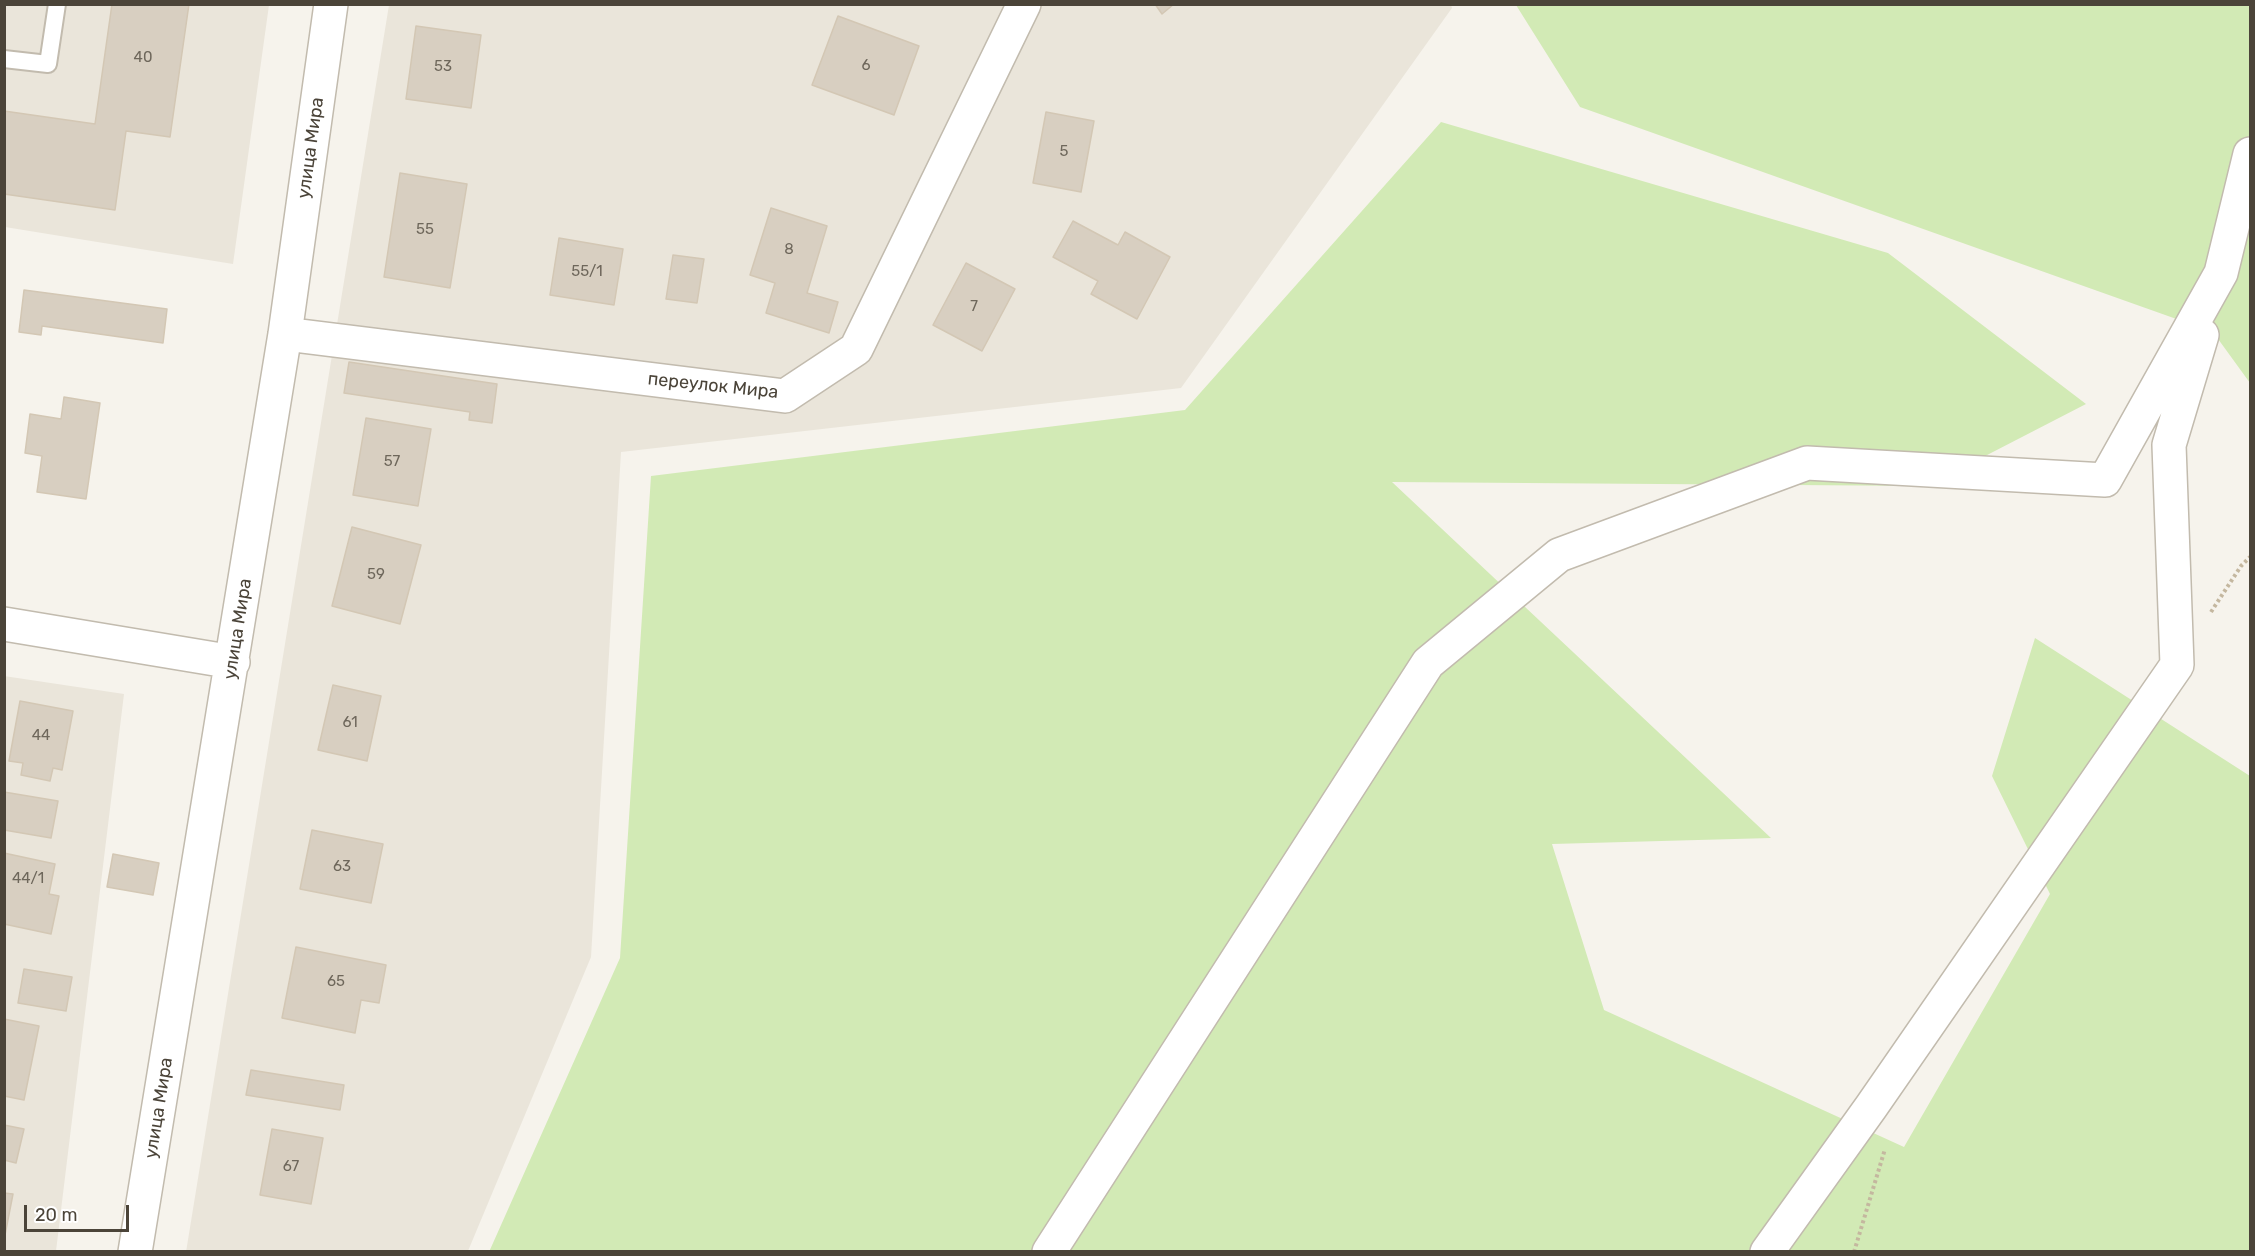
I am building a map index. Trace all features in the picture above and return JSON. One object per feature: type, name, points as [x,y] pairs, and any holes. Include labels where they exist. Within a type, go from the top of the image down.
[{"type":"street","name":"улица Мира","points":[[135,1251],[285,334],[330,4]]},
{"type":"street","name":"переулок Мира","points":[[285,334],[785,396],[856,349],[1024,4]]},
{"type":"street","points":[[1767,1251],[1877,1098],[2176,665],[2169,445],[2222,273],[2250,154]]},
{"type":"street","points":[[1049,1251],[1428,663],[1559,555],[1807,463],[2105,480],[2222,273]]},
{"type":"street","points":[[4,624],[233,662]]},
{"type":"lane","points":[[4,59],[48,64],[57,4]]},
{"type":"shaded area","points":[[4,5],[269,5],[233,264],[5,227]]},
{"type":"shaded area","points":[[389,5],[1451,5],[1452,8],[1181,388],[621,452],[591,957],[468,1251],[186,1252]]},
{"type":"shaded area","points":[[4,676],[124,694],[56,1251],[5,1251]]},
{"type":"green space","points":[[1516,5],[2250,5],[2250,383],[2213,332],[1580,107]]},
{"type":"green space","points":[[1441,122],[1888,253],[2086,404],[1927,486],[1392,482],[1771,838],[1552,844],[1604,1010],[1904,1147],[2050,894],[1992,776],[2035,638],[2250,776],[2250,1251],[489,1252],[620,958],[651,476],[1185,410]]},
{"type":"building","points":[[112,4],[189,4],[170,137],[126,131],[115,210],[4,194],[4,111],[95,124]]},
{"type":"building","points":[[1155,4],[1174,4],[1162,14]]},
{"type":"building","points":[[838,16],[919,46],[894,115],[812,85]]},
{"type":"building","points":[[416,26],[481,35],[471,108],[406,99]]},
{"type":"building","points":[[1046,112],[1094,121],[1081,192],[1033,183]]},
{"type":"building","points":[[400,173],[467,184],[450,288],[384,277]]},
{"type":"building","points":[[771,208],[827,226],[807,293],[838,302],[829,333],[766,313],[775,283],[750,275]]},
{"type":"building","points":[[1073,221],[1118,245],[1125,232],[1170,257],[1137,319],[1091,294],[1098,281],[1053,257]]},
{"type":"building","points":[[559,238],[623,249],[614,305],[550,295]]},
{"type":"building","points":[[673,255],[704,259],[697,303],[666,299]]},
{"type":"building","points":[[966,263],[1015,289],[982,351],[933,325]]},
{"type":"building","points":[[24,290],[167,309],[163,343],[42,326],[41,335],[19,332]]},
{"type":"building","points":[[349,362],[497,384],[492,423],[469,420],[470,412],[344,393]]},
{"type":"building","points":[[64,397],[100,403],[86,499],[37,492],[42,456],[25,453],[30,414],[61,419]]},
{"type":"building","points":[[366,418],[431,429],[418,506],[353,495]]},
{"type":"building","points":[[352,527],[421,545],[400,624],[332,606]]},
{"type":"building","points":[[333,685],[381,696],[367,761],[318,750]]},
{"type":"building","points":[[20,701],[73,711],[62,770],[53,768],[50,781],[21,775],[23,763],[9,761]]},
{"type":"building","points":[[4,792],[58,801],[51,838],[4,830]]},
{"type":"building","points":[[312,830],[383,844],[371,903],[300,889]]},
{"type":"building","points":[[4,853],[55,864],[49,894],[59,896],[51,934],[4,924]]},
{"type":"building","points":[[113,854],[159,863],[153,895],[107,887]]},
{"type":"building","points":[[296,947],[386,965],[379,1003],[361,1000],[355,1033],[282,1018]]},
{"type":"building","points":[[24,969],[72,977],[66,1011],[18,1003]]},
{"type":"building","points":[[4,1019],[39,1026],[24,1100],[4,1096]]},
{"type":"building","points":[[251,1070],[344,1085],[340,1110],[246,1095]]},
{"type":"building","points":[[4,1125],[24,1129],[16,1163],[4,1160]]},
{"type":"building","points":[[272,1129],[323,1138],[311,1204],[260,1195]]},
{"type":"building","points":[[4,1193],[13,1194],[4,1240]]}]
